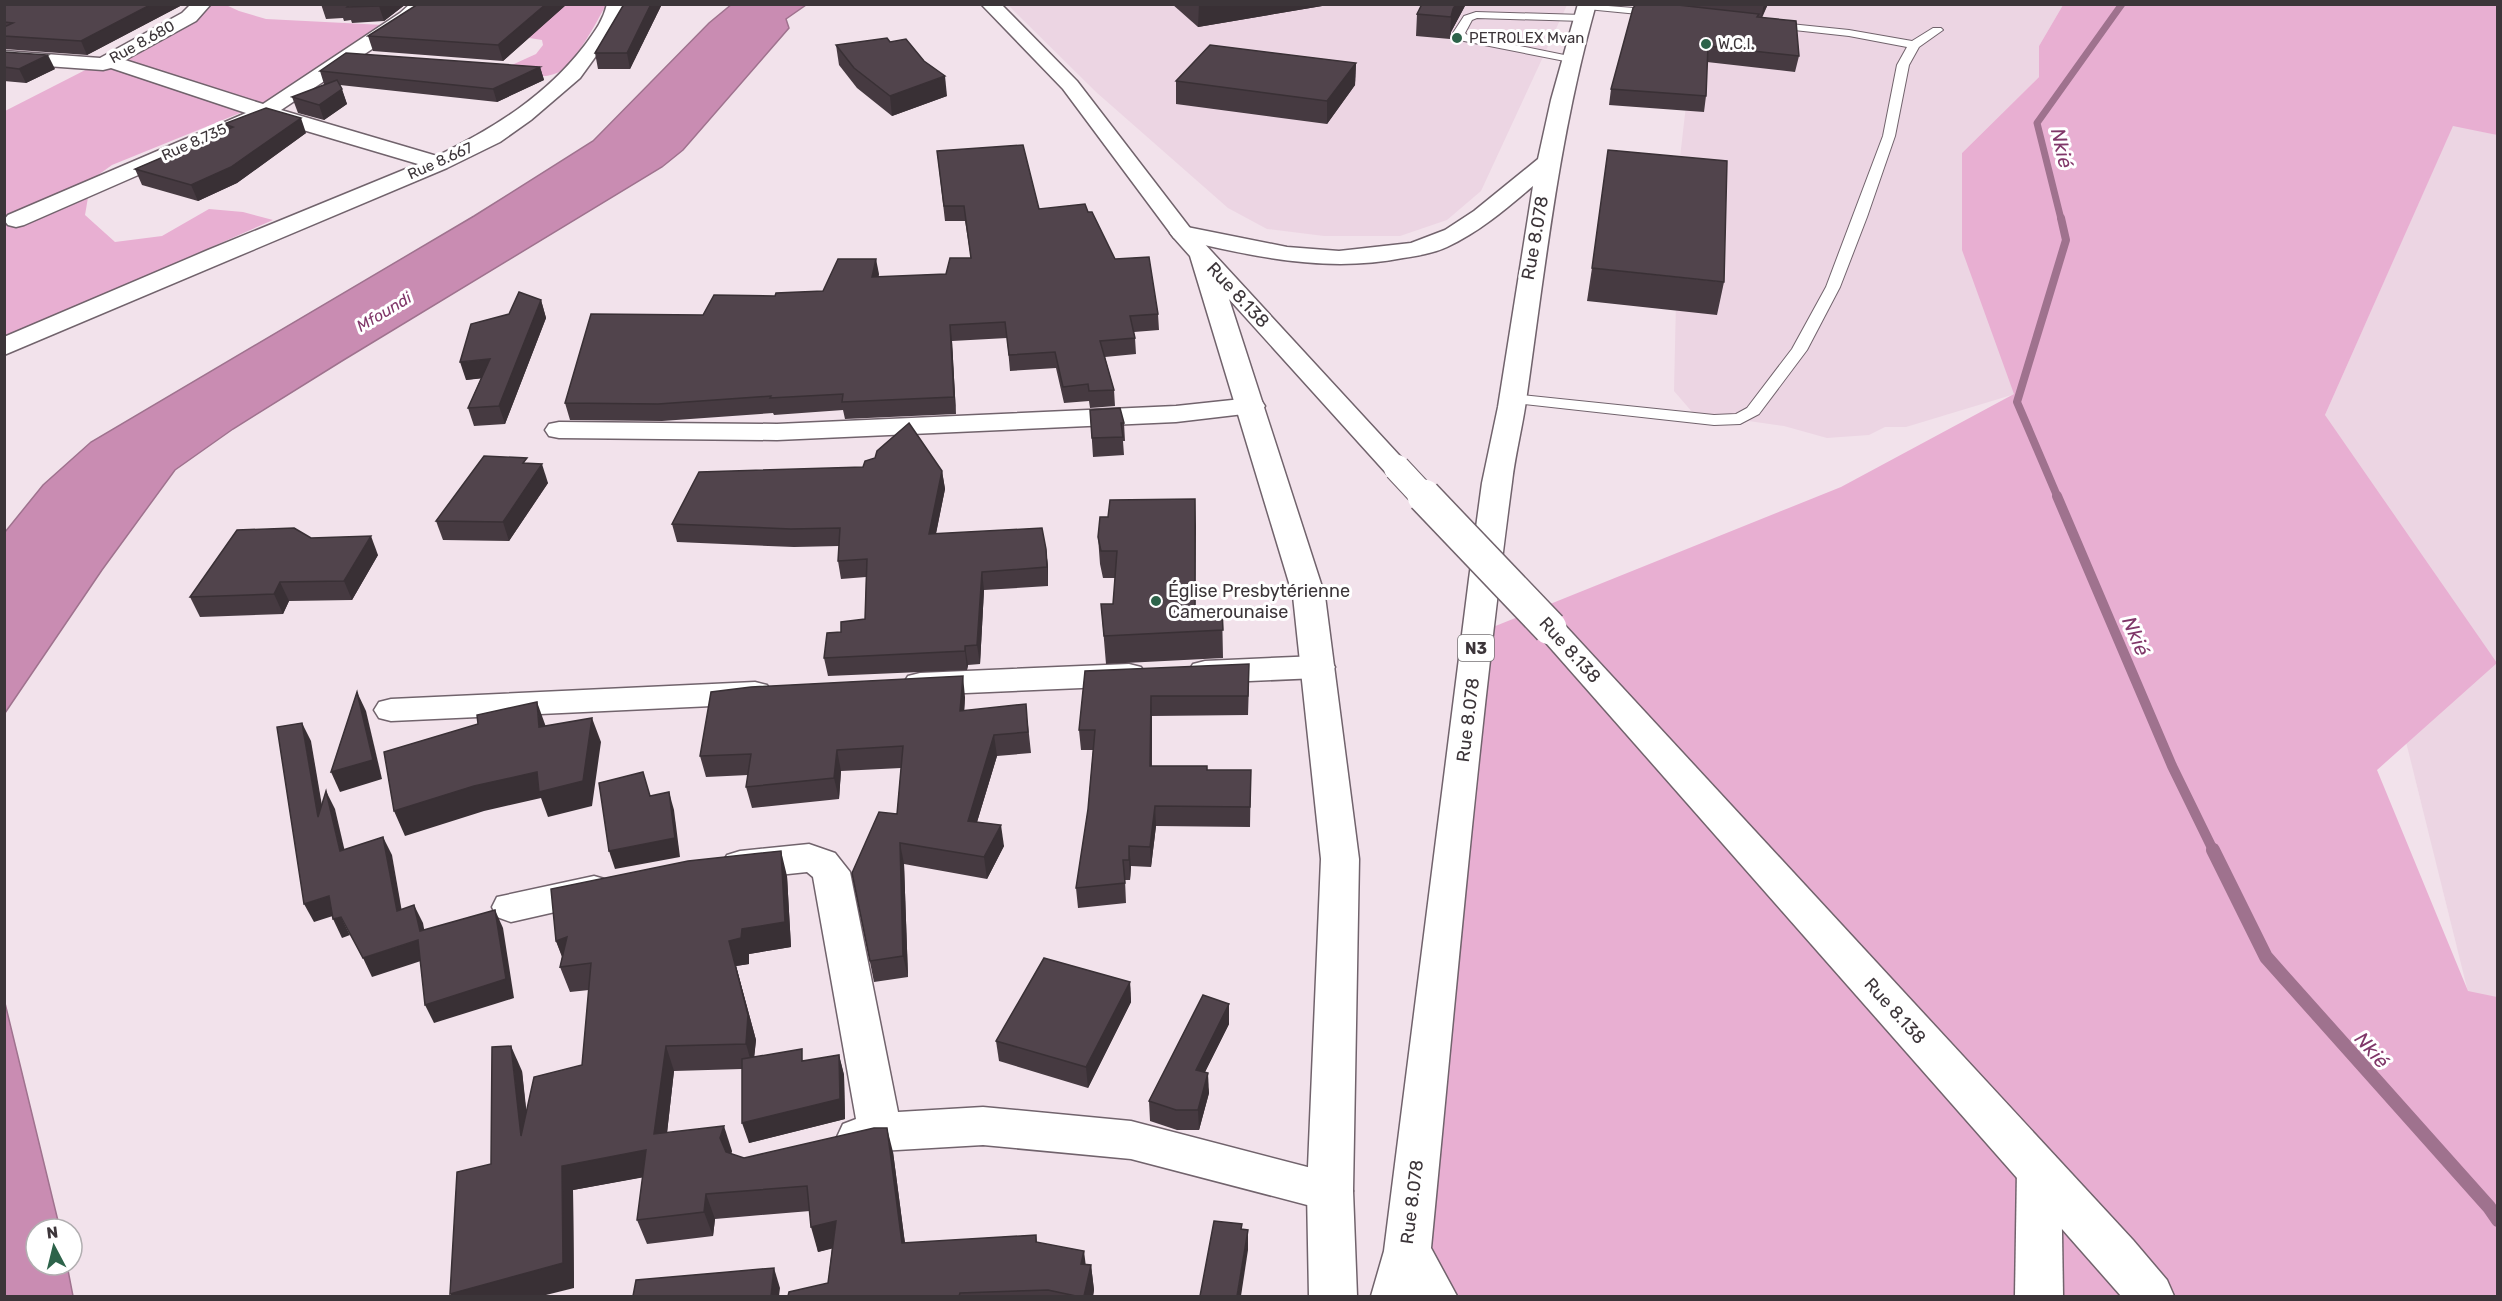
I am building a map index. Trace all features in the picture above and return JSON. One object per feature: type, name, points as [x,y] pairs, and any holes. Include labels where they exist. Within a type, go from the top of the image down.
[{"type":"main road","name":"Rue 8.680","points":[[4,57],[103,64],[189,16],[202,4]]},
{"type":"main road","name":"Rue 8.735","points":[[16,220],[265,112],[407,17],[420,4]]},
{"type":"main road","name":"Rue 8.667","points":[[5,347],[216,255],[439,163],[492,137],[524,116],[573,74],[613,20],[616,4]]},
{"type":"main road","name":"Rue 8.138","points":[[990,4],[1070,85],[1192,244],[1397,468],[1550,628],[2150,1296]]},
{"type":"main road","name":"Rue 8.078","points":[[1395,1296],[1407,1251],[1498,478],[1513,399],[1530,265],[1549,161],[1570,59],[1586,9]]},
{"type":"main road","points":[[348,58],[372,59]]},
{"type":"main road","points":[[110,61],[265,112],[439,163]]},
{"type":"main road","points":[[549,72],[573,74]]},
{"type":"main road","points":[[1333,1296],[1330,1191],[1340,859],[1309,596],[1251,406],[1192,244],[1253,249],[1311,258],[1359,259],[1408,250],[1438,242],[1478,218],[1549,161]]},
{"type":"main road","points":[[559,430],[777,432],[1176,414],[1251,406]]},
{"type":"main road","points":[[892,686],[1318,667]]},
{"type":"main road","points":[[391,710],[785,691]]},
{"type":"main road","points":[[707,868],[809,858],[822,863],[831,873],[880,1132]]},
{"type":"main road","points":[[511,907],[626,884]]},
{"type":"main road","points":[[822,1145],[880,1132],[983,1126],[1131,1140],[1330,1191]]},
{"type":"main road","points":[[2039,1170],[2039,1296]]},
{"type":"main road","points":[[1407,1251],[1433,1296]]},
{"type":"lane","points":[[1570,59],[1463,38],[1459,33],[1468,18],[1476,15],[1586,9],[1670,14]]},
{"type":"lane","points":[[1754,23],[1849,33],[1914,45]]},
{"type":"lane","points":[[1513,399],[1721,421],[1740,419],[1753,411],[1799,350],[1833,287],[1889,136],[1903,65],[1914,45],[1936,30]]},
{"type":"shaded area","points":[[198,5],[226,5],[266,19],[384,25],[262,104],[112,165],[91,180],[85,215],[115,242],[162,236],[209,209],[243,212],[273,220],[5,338],[5,111],[150,37]]},
{"type":"shaded area","points":[[553,5],[606,5],[578,53],[564,69],[551,75],[536,76],[501,70],[536,54],[543,45],[542,40],[523,37]]},
{"type":"shaded area","points":[[1008,5],[1567,5],[1481,191],[1447,220],[1400,236],[1324,236],[1267,229],[1228,208],[1096,92]]},
{"type":"shaded area","points":[[1700,5],[2063,5],[2039,46],[2039,77],[1962,153],[1963,250],[2015,394],[1906,427],[1885,427],[1869,435],[1827,438],[1784,426],[1693,413],[1674,391],[1679,166],[1695,28]]},
{"type":"shaded area","points":[[2063,5],[2497,5],[2497,135],[2453,126],[2325,415],[2497,663],[2377,770],[2468,991],[2497,997],[2497,1296],[1395,1296],[1407,1251],[1478,633],[1841,487],[2014,394],[1962,250],[1962,153],[2039,77],[2039,46]]},
{"type":"shaded area","points":[[2453,125],[2497,135],[2497,1011],[2468,992],[2325,415]]},
{"type":"water","name":"Mfoundi","points":[[732,4],[806,5],[786,19],[789,28],[683,150],[662,167],[342,361],[233,429],[175,470],[102,570],[5,713],[5,532],[43,485],[91,442],[474,216],[593,141],[709,23]]},
{"type":"water","points":[[4,999],[57,1217],[24,1217],[24,1277],[69,1277],[73,1296],[5,1296]]},
{"type":"building","points":[[4,4],[152,4],[81,41],[4,36],[4,27],[13,23],[4,22]]},
{"type":"building","points":[[339,4],[381,4],[379,6],[347,7],[349,5]]},
{"type":"building","points":[[418,4],[546,4],[498,45],[368,36]]},
{"type":"building","points":[[624,4],[651,4],[627,53],[595,53]]},
{"type":"building","points":[[1422,4],[1456,4],[1451,17],[1417,14]]},
{"type":"building","points":[[1636,4],[1669,4],[1759,14],[1757,17],[1796,21],[1799,56],[1708,46],[1706,96],[1611,89]]},
{"type":"building","points":[[887,38],[890,42],[906,39],[924,61],[945,76],[890,96],[854,68],[836,45]]},
{"type":"building","points":[[1210,45],[1356,63],[1327,101],[1176,81]]},
{"type":"building","points":[[4,52],[48,55],[19,69],[4,67]]},
{"type":"building","points":[[346,53],[540,67],[493,89],[320,71]]},
{"type":"building","points":[[337,80],[342,89],[319,105],[292,97]]},
{"type":"building","points":[[266,108],[301,118],[231,167],[191,185],[135,169],[233,127],[224,124]]},
{"type":"building","points":[[1023,145],[1039,209],[1085,204],[1088,212],[1092,212],[1115,259],[1149,257],[1158,314],[1130,316],[1135,338],[1100,341],[1114,390],[1089,391],[1088,384],[1063,387],[1055,352],[1009,355],[1005,322],[950,325],[954,397],[842,402],[843,394],[770,398],[771,396],[658,404],[565,403],[591,314],[703,315],[714,295],[775,296],[776,293],[823,291],[838,259],[876,259],[872,277],[946,274],[950,258],[971,258],[964,206],[944,206],[937,151]]},
{"type":"building","points":[[1608,150],[1727,161],[1724,282],[1592,268]]},
{"type":"building","points":[[519,292],[541,300],[499,406],[468,408],[490,359],[460,362],[471,324],[509,314]]},
{"type":"building","points":[[1120,408],[1124,423],[1121,423],[1123,437],[1092,438],[1090,410]]},
{"type":"building","points":[[909,423],[942,471],[929,534],[1042,528],[1047,567],[982,572],[977,645],[965,646],[965,651],[824,658],[827,633],[841,632],[841,622],[865,619],[867,559],[838,561],[840,528],[791,529],[672,524],[699,472],[863,467],[865,461],[875,458],[877,451]]},
{"type":"building","points":[[484,456],[527,458],[523,463],[542,464],[503,522],[436,521]]},
{"type":"building","points":[[1195,499],[1195,610],[1222,609],[1223,630],[1104,636],[1101,604],[1113,604],[1117,551],[1101,551],[1098,537],[1100,517],[1108,517],[1110,500]]},
{"type":"building","points":[[294,528],[311,538],[371,536],[344,581],[280,582],[274,594],[190,597],[237,530]]},
{"type":"building","points":[[1249,664],[1248,696],[1151,696],[1150,766],[1207,766],[1207,770],[1251,770],[1250,807],[1155,806],[1150,847],[1129,846],[1129,860],[1123,860],[1125,883],[1076,888],[1088,809],[1095,730],[1079,730],[1085,671]]},
{"type":"building","points":[[963,676],[960,711],[1026,704],[1028,732],[994,735],[968,821],[1001,825],[984,857],[900,843],[903,956],[870,961],[852,873],[879,812],[897,814],[903,746],[837,750],[834,778],[746,787],[751,754],[700,756],[711,692],[751,687]]},
{"type":"building","points":[[357,692],[373,760],[331,772]]},
{"type":"building","points":[[537,702],[539,727],[592,718],[583,781],[539,792],[537,772],[474,786],[394,811],[384,752],[478,724],[477,715]]},
{"type":"building","points":[[302,723],[318,817],[326,791],[340,851],[383,837],[397,911],[414,905],[420,931],[495,910],[506,979],[425,1005],[418,940],[363,958],[341,917],[333,919],[329,896],[304,904],[277,727]]},
{"type":"building","points":[[643,772],[650,796],[669,792],[675,838],[609,851],[599,783]]},
{"type":"building","points":[[781,851],[785,922],[742,929],[741,938],[729,941],[748,1015],[746,1044],[666,1046],[654,1134],[724,1126],[720,1138],[726,1152],[744,1158],[874,1128],[887,1128],[902,1243],[1036,1235],[1036,1242],[1084,1251],[1081,1264],[1091,1265],[1084,1296],[1048,1290],[960,1293],[959,1296],[788,1296],[789,1292],[828,1283],[836,1221],[811,1227],[807,1186],[706,1194],[704,1212],[637,1220],[646,1150],[562,1166],[563,1263],[450,1294],[457,1172],[491,1164],[492,1047],[511,1046],[521,1136],[534,1077],[582,1065],[591,963],[560,967],[567,937],[556,941],[551,889],[688,861]]},
{"type":"building","points":[[1044,958],[1130,982],[1086,1067],[996,1041]]},
{"type":"building","points":[[1203,995],[1229,1004],[1196,1070],[1208,1073],[1198,1110],[1176,1110],[1149,1101]]},
{"type":"building","points":[[802,1049],[802,1061],[839,1055],[840,1099],[742,1123],[742,1059]]},
{"type":"building","points":[[1214,1221],[1242,1224],[1241,1229],[1248,1230],[1237,1296],[1200,1296]]},
{"type":"building","points":[[774,1268],[771,1296],[633,1296],[636,1280]]},
{"type":"waterway","name":"Nkié","points":[[2061,219],[2037,123],[2122,4]]},
{"type":"waterway","name":"Nkié","points":[[2058,498],[2017,402],[2066,240],[2061,218]]},
{"type":"waterway","name":"Nkié","points":[[2057,496],[2172,766],[2214,852]]},
{"type":"waterway","name":"Nkié","points":[[2213,850],[2266,957],[2489,1207],[2498,1220]]},
{"type":"place","name":"PETROLEX Mvan","points":[[1457,38]]},
{"type":"place","name":"W.C.I.","points":[[1706,44]]},
{"type":"place","name":"Église Presbytérienne Camerounaise","points":[[1156,601]]}]
